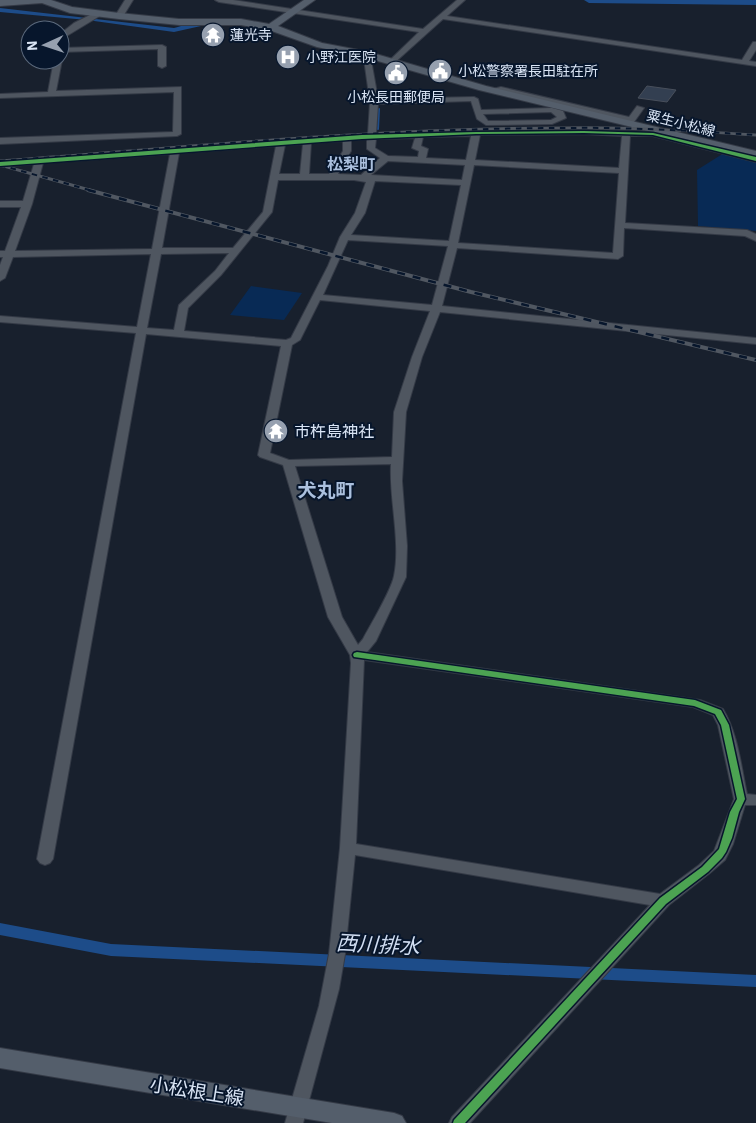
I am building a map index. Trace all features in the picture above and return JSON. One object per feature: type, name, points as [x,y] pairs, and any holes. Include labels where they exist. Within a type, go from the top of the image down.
[{"type":"main road","name":"粟生小松線","points":[[43,0],[62,8],[99,14],[179,22],[241,22],[271,26],[320,45],[366,54],[487,89],[756,154]]},
{"type":"main road","points":[[0,3],[43,0]]},
{"type":"main road","points":[[271,26],[310,0]]},
{"type":"main road","name":"小松根上線","points":[[0,1058],[296,1115],[394,1123]]},
{"type":"street","points":[[119,16],[129,0]]},
{"type":"street","points":[[219,0],[424,31]]},
{"type":"street","points":[[394,62],[407,46],[461,0]]},
{"type":"street","points":[[70,30],[77,24],[99,14]]},
{"type":"street","points":[[442,17],[756,64]]},
{"type":"street","points":[[744,62],[756,44]]},
{"type":"street","points":[[70,50],[162,47],[162,66]]},
{"type":"street","points":[[366,54],[374,102],[371,149],[386,158],[624,171]]},
{"type":"street","points":[[52,94],[56,70]]},
{"type":"street","points":[[0,96],[178,89],[178,134],[0,141]]},
{"type":"street","points":[[374,102],[474,99],[487,89],[501,89],[631,120],[640,108]]},
{"type":"street","points":[[474,99],[482,120],[489,123],[552,122],[562,118],[560,113],[552,110],[479,112]]},
{"type":"street","points":[[356,655],[369,640],[400,577],[401,546],[396,480],[400,412],[417,357],[436,310],[453,244],[476,133]]},
{"type":"street","points":[[0,164],[347,138],[476,133],[652,134],[756,159]]},
{"type":"street","points":[[346,237],[618,256],[626,133]]},
{"type":"street","points":[[420,135],[416,148],[424,149],[421,160]]},
{"type":"street","points":[[331,178],[347,151],[347,138]]},
{"type":"street","points":[[304,178],[307,141]]},
{"type":"street","points":[[179,333],[183,307],[218,272],[266,212],[281,143]]},
{"type":"street","points":[[45,859],[175,152]]},
{"type":"street","points":[[365,178],[386,158]]},
{"type":"street","points":[[0,278],[4,254],[27,204],[39,162]]},
{"type":"street","points":[[274,177],[365,178],[466,183]]},
{"type":"street","points":[[0,319],[287,343],[295,340],[318,297],[346,237],[360,213],[371,181],[365,178]]},
{"type":"street","points":[[0,204],[27,204]]},
{"type":"street","points":[[620,224],[747,233],[756,238]]},
{"type":"street","points":[[4,254],[230,250]]},
{"type":"street","points":[[318,297],[756,340]]},
{"type":"street","points":[[287,343],[264,455],[288,463],[397,460]]},
{"type":"street","points":[[288,463],[335,617],[356,655],[358,663],[348,848],[344,872],[342,910],[331,989],[296,1115]]},
{"type":"street","points":[[356,655],[695,703],[718,712],[725,725],[748,799],[734,810],[723,851],[702,872],[663,901],[458,1123]]},
{"type":"street","points":[[348,848],[663,901]]},
{"type":"shaded area","points":[[724,153],[756,161],[756,231],[698,226],[697,170]]},
{"type":"shaded area","points":[[251,286],[302,293],[284,320],[230,315]]},
{"type":"building","points":[[647,86],[676,90],[667,102],[638,98]]},
{"type":"waterway","points":[[589,0],[756,2]]},
{"type":"waterway","points":[[0,10],[85,19]]},
{"type":"waterway","points":[[90,20],[174,30],[197,24],[207,24]]},
{"type":"waterway","points":[[378,129],[379,109]]},
{"type":"waterway","name":"西川排水","points":[[0,929],[111,950],[756,981]]},
{"type":"railway","points":[[0,161],[283,139],[424,131],[613,128],[756,135]]},
{"type":"railway","points":[[0,165],[93,191]]},
{"type":"railway","points":[[88,190],[471,292],[756,360]]},
{"type":"cycle path","points":[[0,164],[362,137],[584,132],[653,134],[756,159]]},
{"type":"cycle path","points":[[357,655],[695,703],[718,712],[725,725],[741,799],[737,805],[726,844],[719,856],[663,901],[458,1123]]},
{"type":"place","name":"蓮光寺","points":[[213,35]]},
{"type":"place","name":"小野江医院","points":[[288,57]]},
{"type":"place","name":"小松警察署長田駐在所","points":[[440,71]]},
{"type":"place","name":"小松長田郵便局","points":[[396,73]]},
{"type":"place","name":"市杵島神社","points":[[276,431]]},
{"type":"district","name":"松梨町","points":[[351,164]]},
{"type":"district","name":"犬丸町","points":[[326,490]]}]
